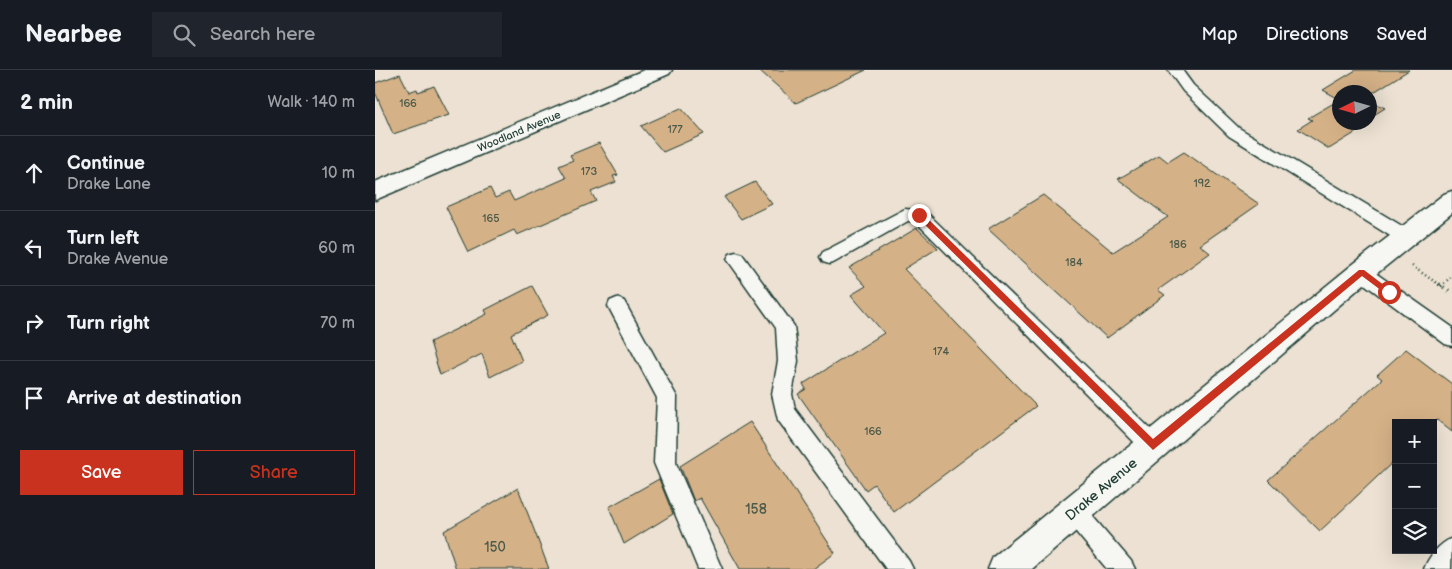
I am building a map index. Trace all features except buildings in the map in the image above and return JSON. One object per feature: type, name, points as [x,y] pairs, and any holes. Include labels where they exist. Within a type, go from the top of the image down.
[{"type":"street","name":"Woodland Avenue","points":[[375,190],[662,70]]},
{"type":"street","name":"Drake Avenue","points":[[1005,569],[1361,272],[1452,200]]},
{"type":"lane","points":[[1175,70],[1188,88],[1234,132],[1406,237]]},
{"type":"lane","points":[[829,258],[905,215],[919,215],[1153,446]]},
{"type":"lane","points":[[736,259],[785,326],[788,361],[782,394],[785,413],[901,569]]},
{"type":"lane","points":[[1361,272],[1452,338]]},
{"type":"lane","points":[[617,306],[667,397],[665,463],[710,569]]},
{"type":"lane","points":[[1074,512],[1123,569]]},
{"type":"lane","points":[[1436,569],[1452,550]]},
{"type":"path","points":[[1412,266],[1452,293]]},
{"type":"path","points":[[1441,286],[1452,276]]},
{"type":"route","points":[[919,215],[1153,446],[1361,272],[1389,292]]}]
